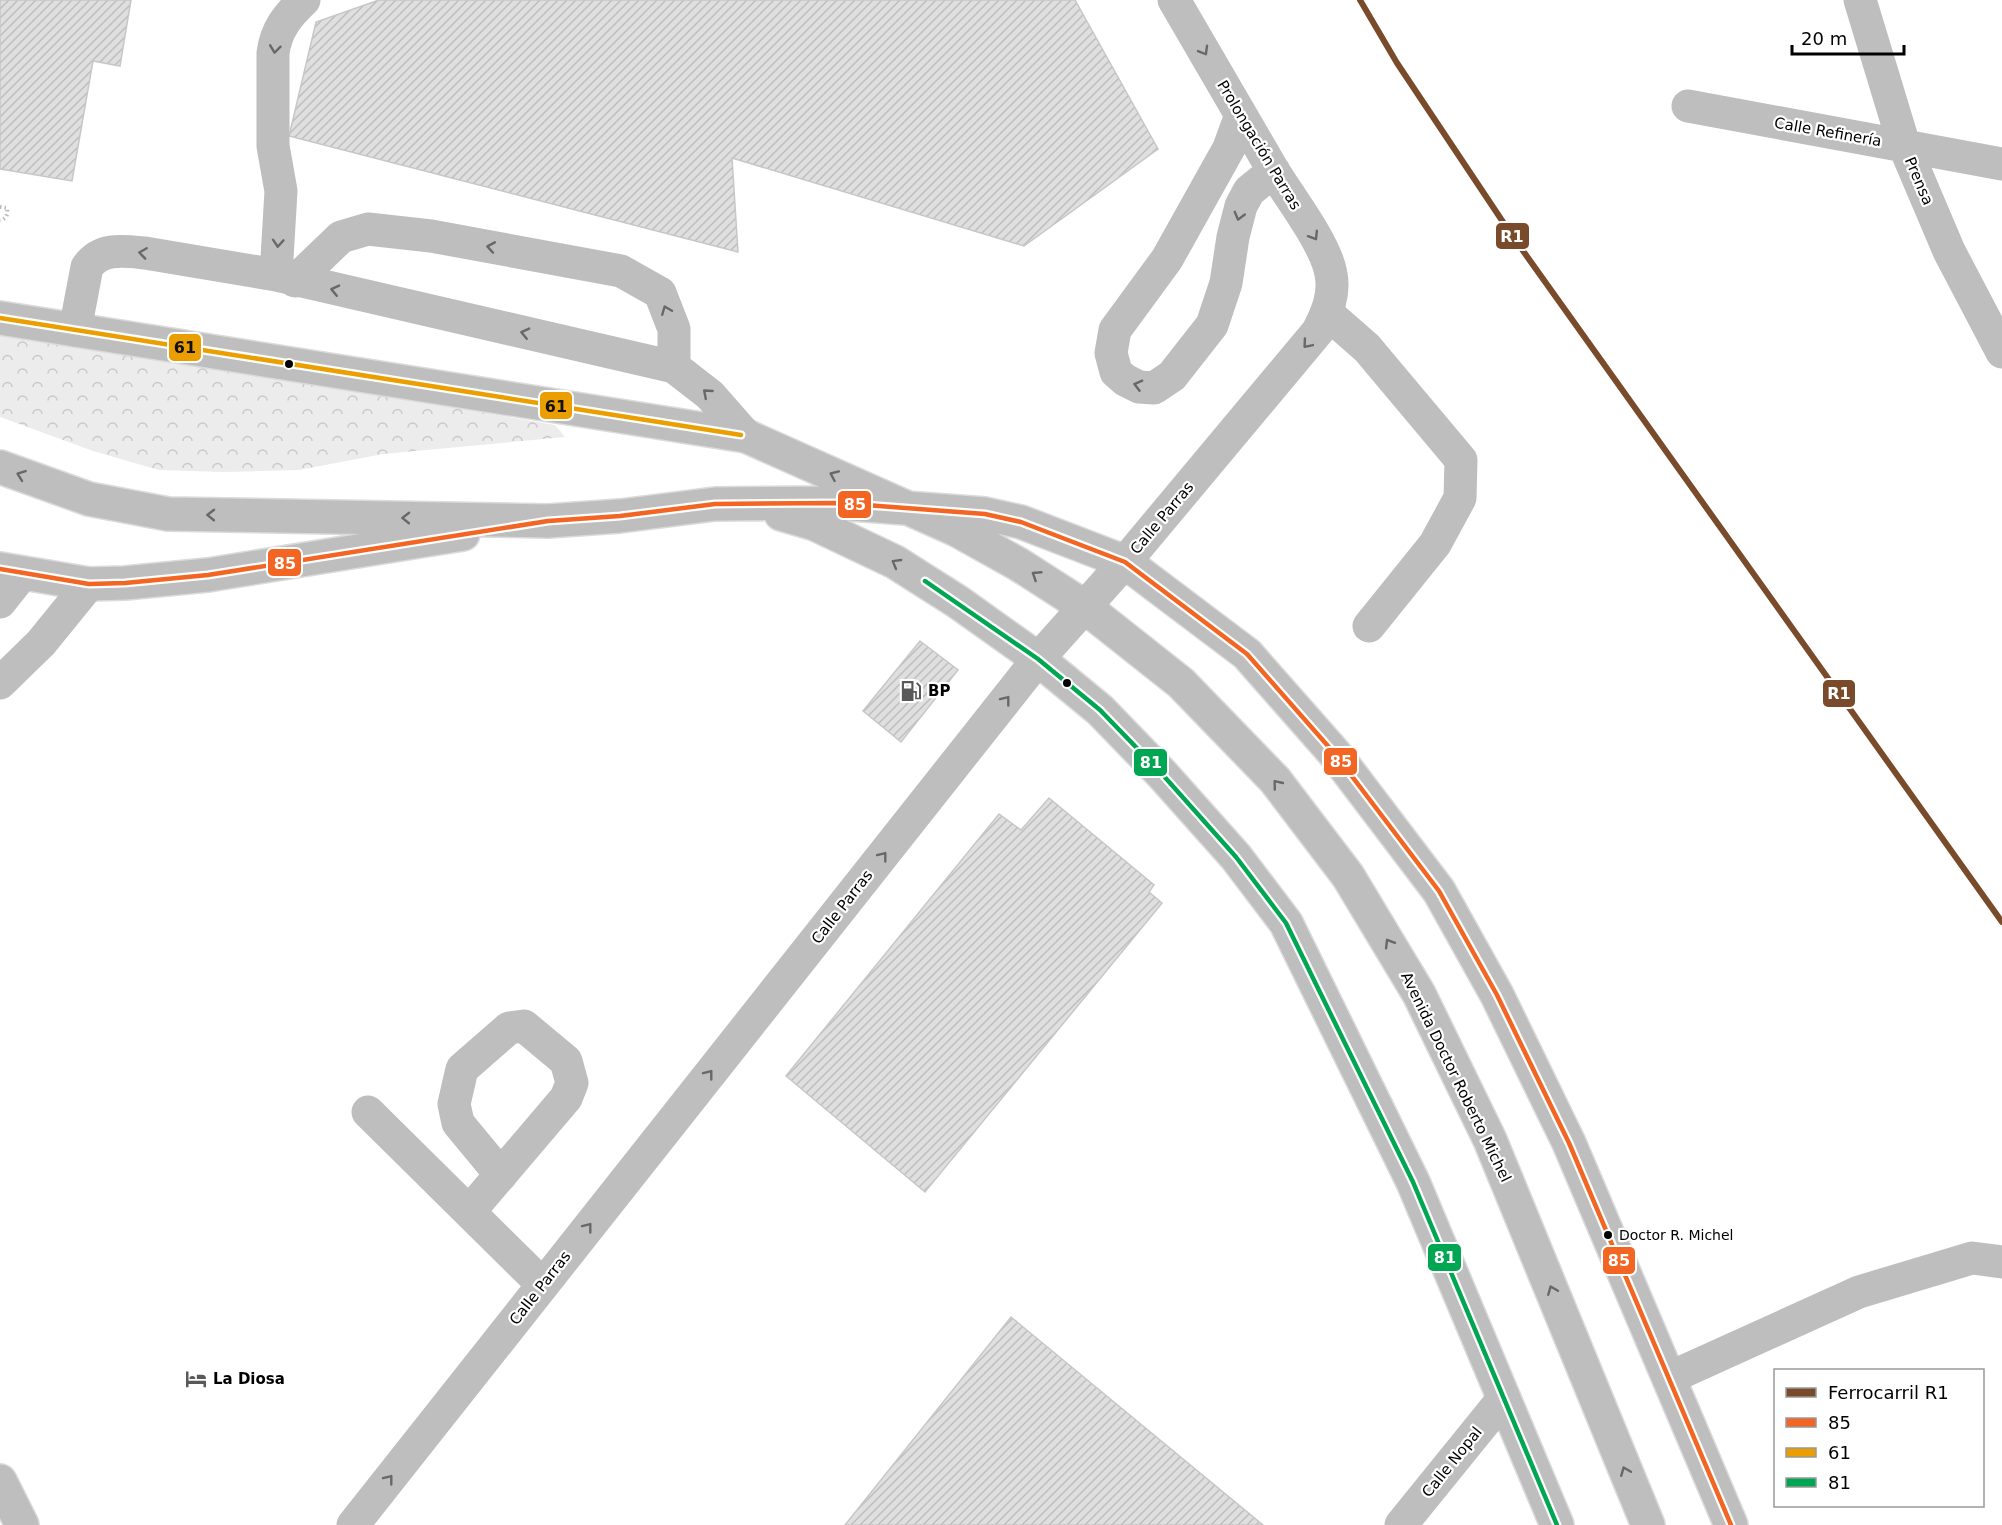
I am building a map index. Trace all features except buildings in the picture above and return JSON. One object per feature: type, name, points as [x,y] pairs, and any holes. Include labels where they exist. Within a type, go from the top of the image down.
[{"type":"main road","points":[[285,278],[281,191],[273,146],[273,53],[275,41],[285,20],[304,0]]},
{"type":"main road","name":"Prolongación Parras","points":[[1174,0],[1325,253],[1331,274],[1330,303]]},
{"type":"main road","name":"Prensa","points":[[1860,0],[1904,145],[1949,251],[2002,352]]},
{"type":"main road","name":"Calle Refinería","points":[[1689,106],[2002,164]]},
{"type":"main road","points":[[1241,115],[1229,148],[1167,259],[1115,330],[1111,353],[1116,372],[1125,380],[1139,387],[1154,388],[1172,376],[1212,325],[1226,283],[1233,237],[1241,206],[1249,191],[1274,171]]},
{"type":"main road","points":[[285,278],[341,237],[368,229],[430,236],[621,271],[660,293],[674,329],[674,367]]},
{"type":"main road","points":[[75,330],[87,267],[100,254],[127,251],[145,253],[285,278],[674,367],[710,395],[746,436]]},
{"type":"main road","points":[[1330,303],[1461,460],[1460,498],[1435,544],[1369,626]]},
{"type":"main road","name":"Calle Parras","points":[[353,1525],[1038,659],[1125,562],[1318,331],[1330,303]]},
{"type":"main road","points":[[0,318],[746,436],[907,508]]},
{"type":"main road","points":[[0,467],[89,499],[168,514],[548,521]]},
{"type":"main road","name":"Avenida Doctor Roberto Michel","points":[[12,571],[89,584],[125,583],[208,575],[548,521],[620,516],[715,504],[839,503],[985,514],[1021,522],[1125,562],[1246,654],[1335,754],[1439,891],[1497,995],[1569,1143],[1731,1525]]},
{"type":"main road","name":"Avenida Doctor Roberto Michel","points":[[747,504],[815,524],[886,557],[958,602],[1038,659],[1100,710],[1162,774],[1236,857],[1286,923],[1413,1182],[1557,1525]]},
{"type":"main road","name":"Avenida Doctor Roberto Michel","points":[[907,508],[957,530],[1018,564],[1085,607],[1181,683],[1275,780],[1354,886],[1419,993],[1490,1140],[1648,1525]]},
{"type":"main road","points":[[0,602],[12,571]]},
{"type":"main road","points":[[0,683],[41,643],[89,584]]},
{"type":"main road","points":[[368,1112],[543,1285]]},
{"type":"main road","points":[[469,1212],[501,1175]]},
{"type":"main road","points":[[1669,1378],[1859,1292],[1972,1258],[2002,1262]]},
{"type":"main road","name":"Calle Nopal","points":[[1401,1525],[1503,1399]]},
{"type":"main road","points":[[0,1481],[22,1525]]},
{"type":"path","points":[[0,207],[7,208],[8,212],[0,220]]},
{"type":"green space","points":[[0,330],[555,425],[565,437],[383,454],[299,470],[223,472],[159,470],[93,451],[0,417]]},
{"type":"rail line","name":"R1","points":[[1360,0],[1397,63],[1511,234],[2002,922]]},
{"type":"transit line","name":"61","points":[[0,318],[741,435]]},
{"type":"transit line","name":"85","points":[[0,569],[89,584],[125,583],[208,575],[548,521],[620,516],[715,504],[839,503],[985,514],[1021,522],[1125,562],[1247,654],[1335,754],[1439,891],[1497,995],[1569,1143],[1731,1525]]},
{"type":"transit line","name":"81","points":[[925,581],[1038,659],[1100,710],[1162,774],[1236,857],[1286,923],[1413,1182],[1557,1525]]},
{"type":"place","name":"BP","points":[[911,691]]},
{"type":"place","name":"Doctor R. Michel","points":[[1608,1235]]},
{"type":"place","name":"La Diosa","points":[[196,1379]]}]
